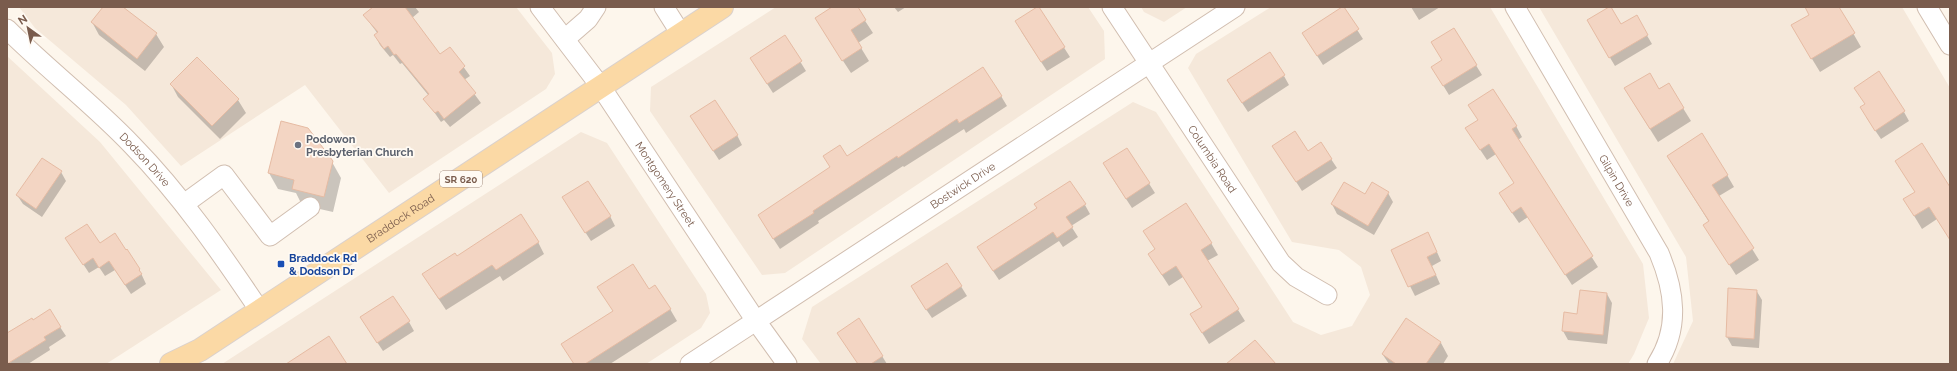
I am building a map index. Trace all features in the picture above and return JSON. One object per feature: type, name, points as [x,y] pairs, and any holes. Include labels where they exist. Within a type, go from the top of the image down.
[{"type":"main road","name":"Braddock Road","points":[[171,364],[193,357],[260,311],[722,7]]},
{"type":"street","name":"Montgomery Street","points":[[540,7],[600,87],[756,321],[787,364]]},
{"type":"street","points":[[565,39],[588,19],[596,7]]},
{"type":"street","points":[[664,7],[681,34]]},
{"type":"street","name":"Columbia Road","points":[[1112,7],[1281,263],[1296,277],[1327,295]]},
{"type":"street","name":"Bostwick Drive","points":[[690,364],[1235,7]]},
{"type":"street","name":"Gilpin Drive","points":[[1515,7],[1659,253],[1669,276],[1673,295],[1673,317],[1669,338],[1657,364]]},
{"type":"street","points":[[1927,7],[1950,45]]},
{"type":"street","name":"Dodson Drive","points":[[7,29],[131,143],[184,204],[260,311]]},
{"type":"street","points":[[184,204],[224,175],[270,236],[310,207]]},
{"type":"shaded area","points":[[19,7],[516,7],[552,53],[555,74],[546,89],[389,193],[305,85],[181,166],[126,105],[35,28]]},
{"type":"shaded area","points":[[776,7],[1088,7],[1104,31],[1105,59],[785,273],[762,275],[650,111],[651,87]]},
{"type":"shaded area","points":[[1141,7],[1187,7],[1164,22],[1144,12]]},
{"type":"shaded area","points":[[1271,7],[1490,7],[1643,264],[1649,318],[1634,354],[1628,364],[821,364],[802,339],[812,307],[1133,102],[1156,112],[1293,322],[1321,335],[1352,326],[1370,295],[1361,267],[1339,250],[1292,242],[1188,68],[1196,54]]},
{"type":"shaded area","points":[[1539,7],[1902,7],[1950,88],[1950,364],[1673,364],[1693,321],[1686,257]]},
{"type":"shaded area","points":[[7,56],[100,142],[221,290],[106,364],[7,364]]},
{"type":"shaded area","points":[[581,132],[607,143],[706,294],[710,313],[701,328],[646,364],[222,364]]},
{"type":"building","points":[[103,7],[123,7],[157,33],[137,59],[91,22]]},
{"type":"building","points":[[373,7],[405,7],[440,54],[450,47],[465,66],[459,72],[476,93],[444,119],[438,111],[435,113],[423,99],[429,94],[396,54],[394,55],[388,46],[384,49],[374,35],[378,32],[363,15]]},
{"type":"building","points":[[832,7],[858,7],[866,20],[851,30],[862,48],[842,61],[815,18]]},
{"type":"building","points":[[1039,7],[1065,47],[1041,62],[1015,21]]},
{"type":"building","points":[[1344,7],[1359,29],[1317,56],[1302,33]]},
{"type":"building","points":[[1611,7],[1621,24],[1637,15],[1648,35],[1609,58],[1587,20]]},
{"type":"building","points":[[1805,7],[1839,7],[1855,33],[1811,59],[1791,25],[1809,15]]},
{"type":"building","points":[[1454,28],[1477,65],[1443,86],[1431,67],[1442,60],[1431,42]]},
{"type":"building","points":[[785,35],[802,61],[767,84],[750,58]]},
{"type":"building","points":[[1270,52],[1285,75],[1242,103],[1227,80]]},
{"type":"building","points":[[197,57],[239,99],[212,126],[170,84]]},
{"type":"building","points":[[983,67],[1002,96],[959,123],[957,119],[898,158],[897,156],[773,239],[758,215],[830,167],[823,156],[840,145],[847,156]]},
{"type":"building","points":[[1879,71],[1905,111],[1875,131],[1860,107],[1865,104],[1854,88]]},
{"type":"building","points":[[1650,73],[1659,89],[1669,83],[1684,108],[1650,129],[1624,88]]},
{"type":"building","points":[[1493,89],[1517,126],[1512,129],[1593,256],[1565,275],[1521,207],[1512,213],[1499,193],[1514,183],[1489,144],[1480,150],[1465,128],[1478,120],[1468,105]]},
{"type":"building","points":[[715,100],[738,135],[713,151],[690,116]]},
{"type":"building","name":"Podowon Presbyterian Church","points":[[281,121],[308,128],[333,161],[324,197],[292,189],[294,180],[268,173]]},
{"type":"building","points":[[1295,131],[1308,151],[1321,142],[1332,159],[1296,182],[1272,146]]},
{"type":"building","points":[[1702,133],[1728,175],[1712,185],[1754,248],[1729,265],[1703,225],[1709,221],[1667,156]]},
{"type":"building","points":[[1922,143],[1950,187],[1950,240],[1929,207],[1914,216],[1903,199],[1915,192],[1895,161]]},
{"type":"building","points":[[1127,148],[1150,183],[1126,199],[1103,163]]},
{"type":"building","points":[[42,158],[62,171],[36,209],[16,195]]},
{"type":"building","points":[[588,181],[611,216],[585,233],[562,197]]},
{"type":"building","points":[[1070,181],[1086,204],[1066,217],[1073,227],[1057,238],[1053,232],[993,271],[977,247],[1037,208],[1034,204]]},
{"type":"building","points":[[1344,182],[1365,194],[1372,182],[1389,192],[1368,226],[1331,204]]},
{"type":"building","points":[[1186,203],[1212,243],[1201,250],[1239,309],[1202,333],[1190,314],[1202,307],[1176,266],[1162,275],[1148,254],[1155,249],[1143,231]]},
{"type":"building","points":[[521,214],[539,242],[496,270],[492,265],[439,299],[422,274],[455,253],[457,256]]},
{"type":"building","points":[[87,224],[100,243],[115,233],[126,250],[127,249],[142,274],[125,285],[109,261],[99,268],[93,258],[83,265],[65,238]]},
{"type":"building","points":[[1428,232],[1437,252],[1427,257],[1436,275],[1408,287],[1391,250]]},
{"type":"building","points":[[947,263],[962,286],[926,310],[911,286]]},
{"type":"building","points":[[633,264],[649,289],[655,285],[671,309],[585,364],[574,364],[561,344],[613,311],[597,287]]},
{"type":"building","points":[[1728,288],[1757,290],[1754,339],[1726,337]]},
{"type":"building","points":[[1580,290],[1607,293],[1603,335],[1562,331],[1564,312],[1577,314]]},
{"type":"building","points":[[393,296],[410,321],[377,343],[360,317]]},
{"type":"building","points":[[50,309],[61,327],[44,337],[46,340],[7,364],[7,333],[32,318],[33,320]]},
{"type":"building","points":[[859,318],[883,356],[871,364],[858,364],[837,333]]},
{"type":"building","points":[[1406,318],[1441,342],[1426,364],[1396,364],[1382,354]]},
{"type":"building","points":[[329,336],[347,364],[286,364]]},
{"type":"building","points":[[1255,340],[1276,364],[1226,364]]},
{"type":"place","name":"Podowon Presbyterian Church","points":[[298,145]]},
{"type":"place","name":"Braddock Rd & Dodson Dr","points":[[281,264]]}]
